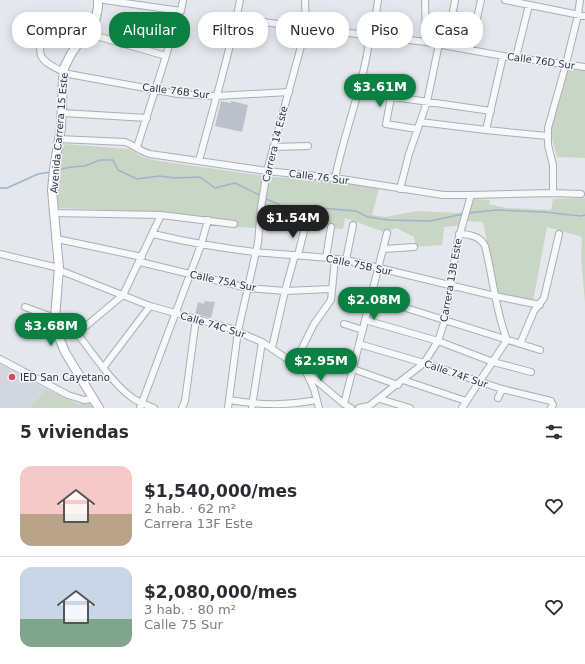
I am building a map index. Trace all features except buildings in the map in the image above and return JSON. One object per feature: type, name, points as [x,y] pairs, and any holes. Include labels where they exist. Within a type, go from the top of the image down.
[{"type":"main road","name":"Avenida Carrera 15 Este","points":[[97,12],[98,0]]},
{"type":"main road","name":"Avenida Carrera 15 Este","points":[[75,48],[71,54],[63,73],[62,113],[53,177],[58,269],[55,318],[58,337],[99,408]]},
{"type":"street","points":[[104,0],[181,11],[183,0]]},
{"type":"street","points":[[237,12],[240,0]]},
{"type":"street","name":"Carrera 14 Este","points":[[305,0],[305,12]]},
{"type":"street","points":[[376,12],[378,0]]},
{"type":"street","points":[[425,0],[425,12]]},
{"type":"street","points":[[453,12],[455,0]]},
{"type":"street","points":[[470,50],[481,0]]},
{"type":"street","points":[[505,0],[585,16]]},
{"type":"street","points":[[553,193],[553,165],[547,136],[550,119],[578,15],[580,0]]},
{"type":"street","points":[[516,57],[529,5]]},
{"type":"street","points":[[137,147],[170,42],[174,10]]},
{"type":"street","points":[[101,37],[166,56]]},
{"type":"street","points":[[40,48],[41,56],[44,60],[63,73]]},
{"type":"street","points":[[199,161],[230,48]]},
{"type":"street","name":"Carrera 14 Este","points":[[228,408],[238,331],[256,252],[267,171],[272,147],[301,48]]},
{"type":"street","points":[[335,178],[366,64],[369,48]]},
{"type":"street","points":[[400,188],[409,154],[427,102],[438,48]]},
{"type":"street","name":"Calle 76D Sur","points":[[461,48],[503,56],[585,67]]},
{"type":"street","points":[[486,130],[503,56]]},
{"type":"street","name":"Calle 76B Sur","points":[[63,73],[178,94],[216,96],[289,92]]},
{"type":"street","points":[[358,92],[491,111]]},
{"type":"street","points":[[391,97],[386,124],[418,129]]},
{"type":"street","points":[[62,113],[147,118]]},
{"type":"street","points":[[420,122],[547,136]]},
{"type":"street","name":"Calle 76 Sur","points":[[59,139],[131,144],[145,153],[150,154],[267,171],[335,178],[443,195],[471,196],[553,193],[581,194]]},
{"type":"street","points":[[272,147],[308,146]]},
{"type":"street","name":"Carrera 13B Este","points":[[359,408],[369,406],[424,363],[438,341],[445,320],[451,286],[454,255],[462,222],[471,196]]},
{"type":"street","points":[[54,213],[161,215],[234,224]]},
{"type":"street","points":[[58,337],[76,332],[91,323],[123,295],[161,215]]},
{"type":"street","points":[[141,406],[174,313],[201,245],[208,220]]},
{"type":"street","points":[[346,260],[353,225]]},
{"type":"street","points":[[272,348],[285,291],[305,227]]},
{"type":"street","points":[[326,258],[331,227]]},
{"type":"street","points":[[344,404],[387,233]]},
{"type":"street","name":"Calle 75B Sur","points":[[153,234],[201,245],[256,252],[346,260],[451,286],[540,305]]},
{"type":"street","points":[[459,234],[477,237],[482,241],[487,253],[502,327],[507,340]]},
{"type":"street","points":[[520,344],[534,311],[544,298],[559,234]]},
{"type":"street","name":"Calle 75A Sur","points":[[57,239],[141,259],[190,274],[248,288],[285,291],[331,289]]},
{"type":"street","points":[[383,249],[414,247]]},
{"type":"street","name":"Calle 74C Sur","points":[[0,254],[58,269],[150,306],[238,331],[272,348],[306,371],[344,404],[352,408]]},
{"type":"street","points":[[294,364],[314,324],[331,300],[335,259]]},
{"type":"street","points":[[371,298],[540,350]]},
{"type":"street","points":[[103,368],[150,306]]},
{"type":"street","points":[[25,307],[55,318]]},
{"type":"street","points":[[182,408],[185,401],[196,319]]},
{"type":"street","points":[[365,320],[438,341],[493,362],[531,372]]},
{"type":"street","points":[[344,324],[363,330]]},
{"type":"street","points":[[76,332],[103,368],[126,392],[141,406],[154,408]]},
{"type":"street","points":[[462,408],[507,340]]},
{"type":"street","points":[[252,406],[262,342]]},
{"type":"street","name":"Calle 74F Sur","points":[[359,344],[480,380],[502,389],[551,400],[552,405]]},
{"type":"street","points":[[0,359],[68,395],[84,400],[93,399]]},
{"type":"street","points":[[353,369],[466,401]]},
{"type":"street","points":[[306,371],[314,389],[319,408]]},
{"type":"street","points":[[498,398],[502,389]]},
{"type":"street","points":[[380,398],[410,408]]},
{"type":"street","points":[[229,400],[252,406],[280,406],[317,400]]},
{"type":"shaded area","name":"IED San Cayetano","points":[[0,364],[46,389],[30,408],[0,408]]},
{"type":"green space","points":[[568,68],[585,70],[585,158],[557,157],[550,131]]},
{"type":"green space","points":[[64,144],[130,149],[142,157],[159,161],[272,177],[330,180],[379,188],[372,215],[386,217],[416,211],[458,213],[470,210],[473,199],[490,200],[489,204],[506,208],[551,210],[553,199],[585,198],[585,303],[581,257],[582,237],[547,227],[533,301],[497,294],[483,222],[466,221],[465,225],[444,227],[442,245],[416,247],[414,237],[396,228],[384,232],[345,218],[343,229],[307,225],[275,229],[235,227],[236,222],[150,212],[58,208],[56,175]]},
{"type":"green space","points":[[46,389],[78,404],[90,404],[93,408],[30,408]]},
{"type":"waterway","points":[[58,170],[85,166],[100,160],[113,160],[118,170],[137,179],[159,176],[175,178],[200,177],[215,188],[235,183],[261,196]]},
{"type":"waterway","points":[[0,188],[7,188],[38,174],[51,172]]},
{"type":"waterway","points":[[264,198],[289,209],[309,207],[356,211],[368,217],[389,220],[430,221],[463,214]]},
{"type":"waterway","points":[[468,213],[497,210],[544,212],[580,216],[585,215]]},
{"type":"place","name":"IED San Cayetano","points":[[12,377]]}]
